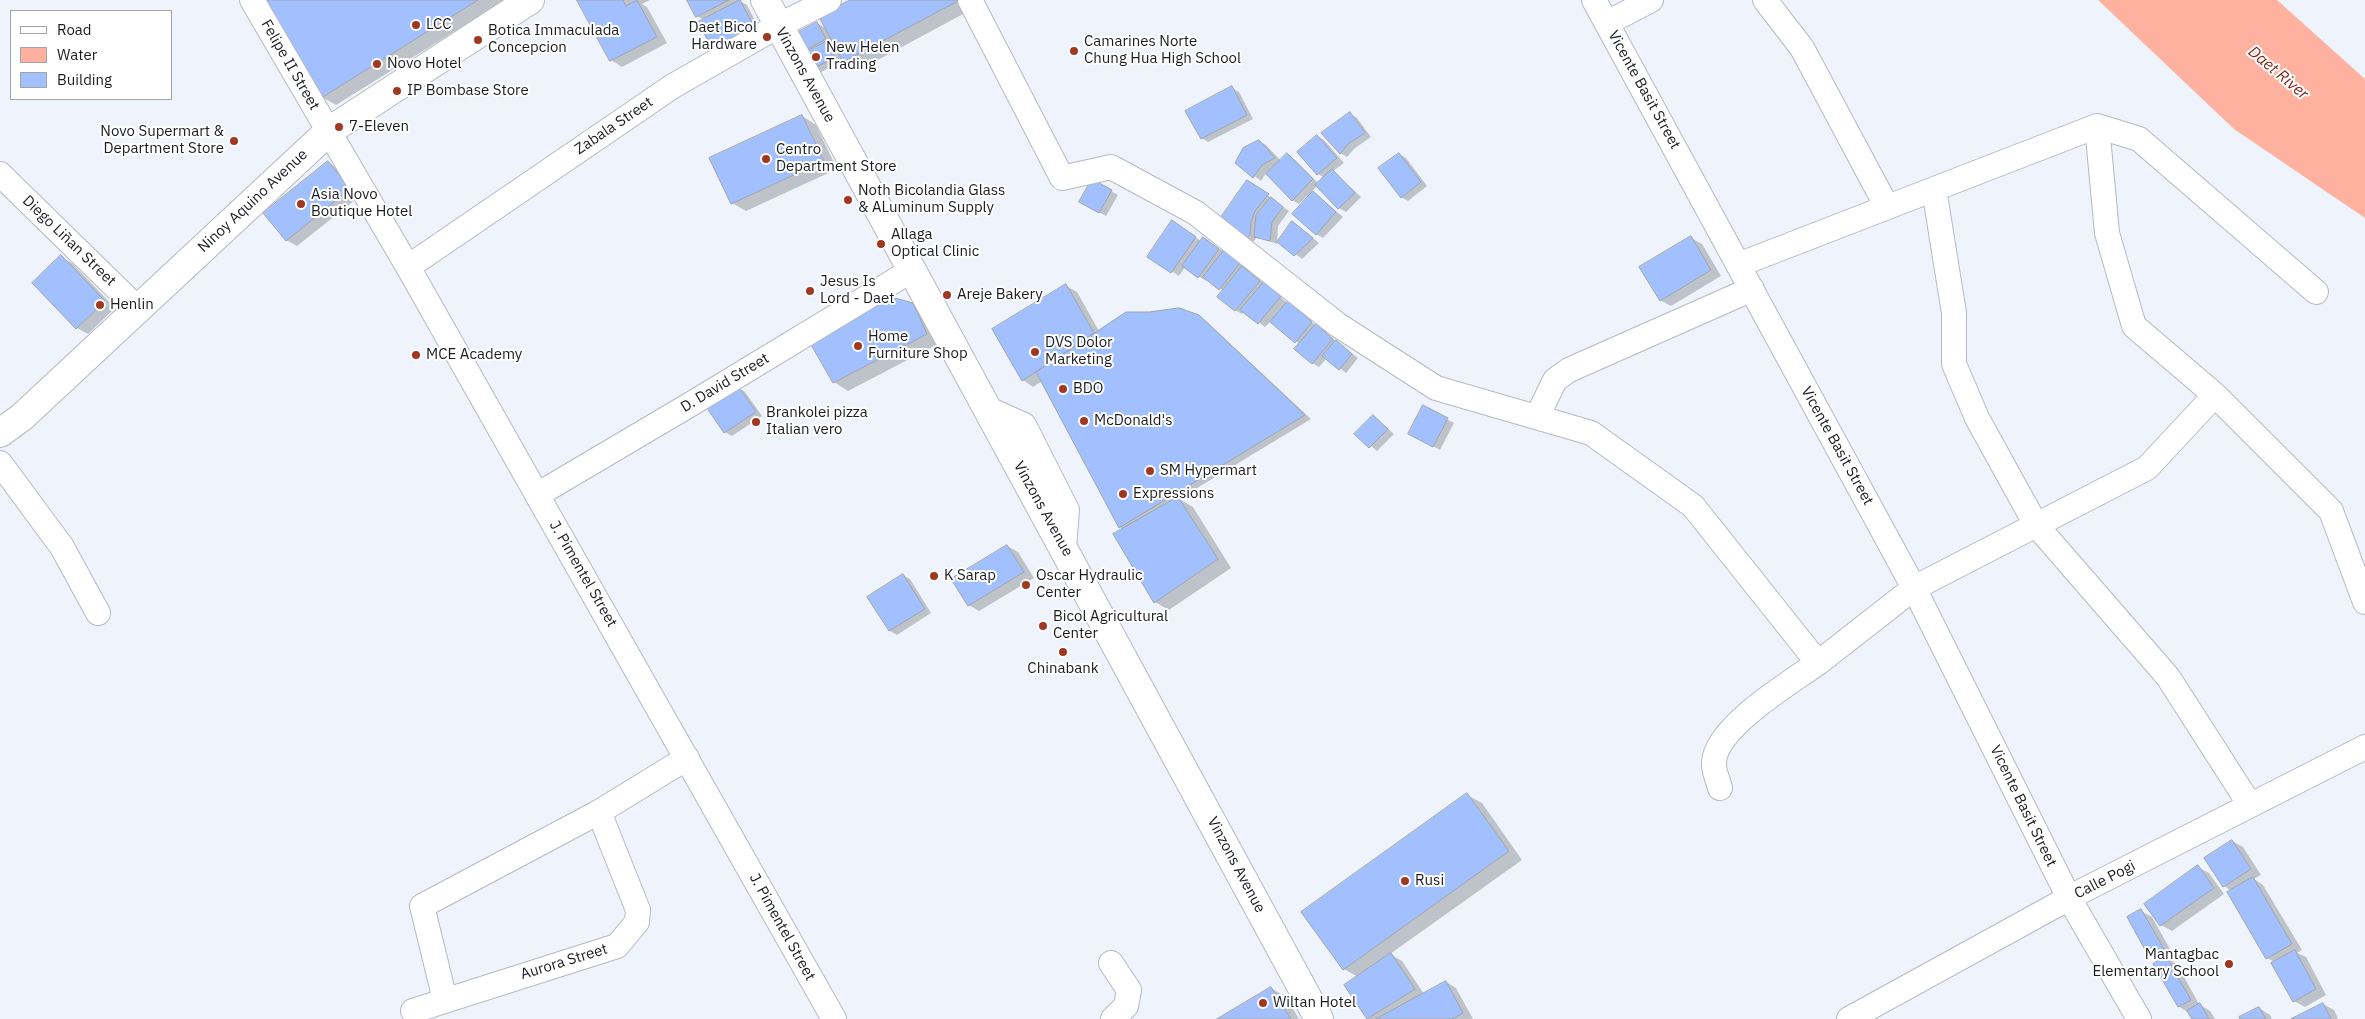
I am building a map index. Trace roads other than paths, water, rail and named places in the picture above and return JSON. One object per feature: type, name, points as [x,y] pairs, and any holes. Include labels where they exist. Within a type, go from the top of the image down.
[{"type":"main road","name":"Ninoy Aquino Avenue","points":[[0,432],[22,417],[329,131],[530,0]]},
{"type":"main road","name":"Vinzons Avenue","points":[[765,0],[1319,1019]]},
{"type":"street","name":"Felipe II Street","points":[[252,0],[329,131]]},
{"type":"street","name":"Zabala Street","points":[[408,267],[673,86],[778,26],[829,0]]},
{"type":"street","points":[[970,0],[1062,178],[1111,167],[1196,213],[1338,325],[1436,388],[1591,433],[1693,506],[1818,663]]},
{"type":"street","name":"Vicente Basit Street","points":[[1594,0],[1914,588],[2069,898],[2139,1019]]},
{"type":"street","points":[[1607,23],[1651,0]]},
{"type":"street","points":[[1765,0],[1802,48],[1887,207]]},
{"type":"street","points":[[1738,264],[2097,126],[2139,139],[2316,292]]},
{"type":"street","points":[[2097,126],[2107,233],[2134,326],[2215,395],[2331,511],[2365,602]]},
{"type":"street","name":"J. Pimentel Street","points":[[329,131],[834,1019]]},
{"type":"street","name":"Diego Liñan Street","points":[[0,174],[137,308]]},
{"type":"street","points":[[1934,189],[1954,313],[1954,364],[1976,418],[2036,525],[2168,677],[2250,806]]},
{"type":"street","name":"D. David Street","points":[[537,495],[912,270]]},
{"type":"street","points":[[1537,417],[1555,380],[1569,370],[1752,289]]},
{"type":"street","points":[[1720,788],[1714,764],[1716,752],[1728,734],[1763,700],[1818,663],[1914,588],[2147,468],[2215,395]]},
{"type":"street","points":[[0,463],[62,547],[98,613]]},
{"type":"street","name":"Calle Pogi","points":[[1849,1019],[2069,898],[2365,747]]},
{"type":"street","points":[[445,1000],[422,906],[599,812],[687,758]]},
{"type":"street","name":"Aurora Street","points":[[414,1011],[617,946],[630,933],[637,922],[638,910],[599,812]]},
{"type":"street","points":[[1111,963],[1129,990],[1126,1006],[1114,1019]]},
{"type":"water","name":"Daet River","points":[[2098,0],[2277,0],[2365,79],[2365,218],[2234,129]]},
{"type":"place","name":"LCC","points":[[416,25]]},
{"type":"place","name":"Daet Bicol Hardware","points":[[767,37]]},
{"type":"place","name":"Botica Immaculada Concepcion","points":[[478,40]]},
{"type":"place","name":"Camarines Norte Chung Hua High School","points":[[1074,51]]},
{"type":"place","name":"New Helen Trading","points":[[816,57]]},
{"type":"place","name":"Novo Hotel","points":[[377,64]]},
{"type":"place","name":"IP Bombase Store","points":[[397,91]]},
{"type":"place","name":"7-Eleven","points":[[339,127]]},
{"type":"place","name":"Novo Supermart & Department Store","points":[[234,141]]},
{"type":"place","name":"Centro Department Store","points":[[766,159]]},
{"type":"place","name":"Noth Bicolandia Glass & ALuminum Supply","points":[[848,200]]},
{"type":"place","name":"Asia Novo Boutique Hotel","points":[[301,204]]},
{"type":"place","name":"Allaga Optical Clinic","points":[[881,244]]},
{"type":"place","name":"Jesus Is Lord - Daet","points":[[810,291]]},
{"type":"place","name":"Areje Bakery","points":[[947,295]]},
{"type":"place","name":"Henlin","points":[[100,305]]},
{"type":"place","name":"Home Furniture Shop","points":[[858,346]]},
{"type":"place","name":"DVS Dolor Marketing","points":[[1035,352]]},
{"type":"place","name":"MCE Academy","points":[[416,355]]},
{"type":"place","name":"BDO","points":[[1063,389]]},
{"type":"place","name":"McDonald's","points":[[1084,421]]},
{"type":"place","name":"Brankolei pizza Italian vero","points":[[756,422]]},
{"type":"place","name":"SM Hypermart","points":[[1150,471]]},
{"type":"place","name":"Expressions","points":[[1123,494]]},
{"type":"place","name":"K Sarap","points":[[934,576]]},
{"type":"place","name":"Oscar Hydraulic Center","points":[[1026,585]]},
{"type":"place","name":"Bicol Agricultural Center","points":[[1043,626]]},
{"type":"place","name":"Chinabank","points":[[1063,652]]},
{"type":"place","name":"Rusi","points":[[1405,881]]},
{"type":"place","name":"Mantagbac Elementary School","points":[[2229,964]]},
{"type":"place","name":"Wiltan Hotel","points":[[1263,1003]]}]
